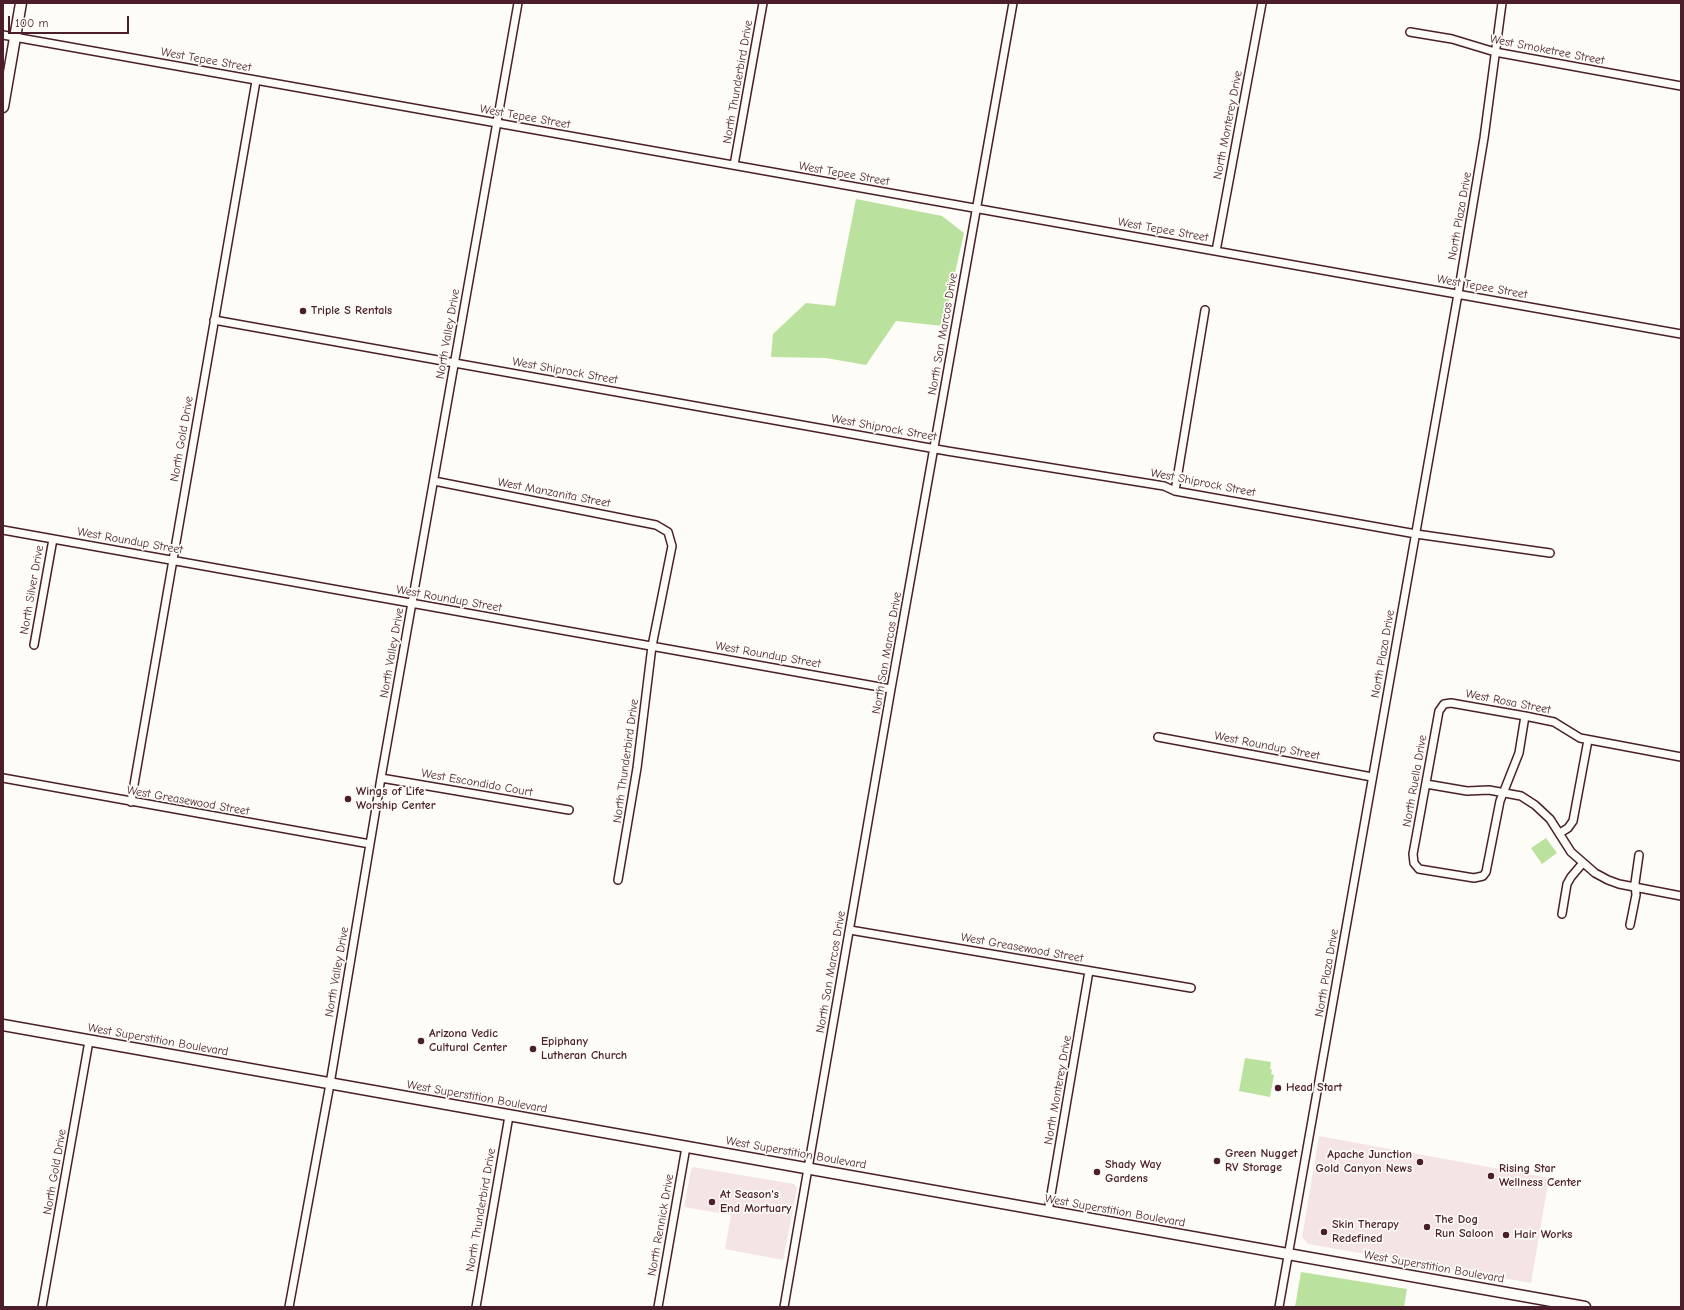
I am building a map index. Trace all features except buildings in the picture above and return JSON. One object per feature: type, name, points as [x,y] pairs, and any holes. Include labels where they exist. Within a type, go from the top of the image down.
[{"type":"main road","points":[[3,107],[21,3]]},
{"type":"main road","name":"West Superstition Boulevard","points":[[3,1025],[1585,1307]]},
{"type":"street","name":"North Valley Drive","points":[[289,1307],[330,1084],[370,844],[518,3]]},
{"type":"street","name":"North Thunderbird Drive","points":[[734,165],[763,3]]},
{"type":"street","name":"North San Marcos Drive","points":[[784,1307],[891,689],[1013,3]]},
{"type":"street","name":"North Monterey Drive","points":[[1216,251],[1262,3]]},
{"type":"street","name":"North Plaza Drive","points":[[1279,1307],[1458,294],[1484,138],[1502,3]]},
{"type":"street","name":"West Smoketree Street","points":[[1410,32],[1452,39],[1495,52],[1681,86]]},
{"type":"street","name":"West Tepee Street","points":[[3,35],[1681,334]]},
{"type":"street","name":"North Gold Drive","points":[[131,802],[256,80]]},
{"type":"street","points":[[1175,491],[1205,310]]},
{"type":"street","name":"West Shiprock Street","points":[[214,320],[934,448],[1164,486],[1175,491],[1416,534],[1550,553]]},
{"type":"street","name":"West Manzanita Street","points":[[434,481],[656,525],[668,532]]},
{"type":"street","name":"West Roundup Street","points":[[3,530],[891,689]]},
{"type":"street","name":"North Thunderbird Drive","points":[[618,880],[637,768],[652,646],[672,546],[668,532]]},
{"type":"street","name":"North Silver Drive","points":[[34,645],[53,539]]},
{"type":"street","name":"West Rosa Street","points":[[1444,704],[1451,703],[1554,722],[1580,738],[1681,757]]},
{"type":"street","name":"North Ruella Drive","points":[[1444,704],[1439,711],[1413,854],[1414,863],[1419,869],[1474,878],[1483,876],[1488,867],[1503,792]]},
{"type":"street","points":[[1503,792],[1519,753],[1525,716]]},
{"type":"street","name":"West Roundup Street","points":[[1158,737],[1372,777]]},
{"type":"street","points":[[1560,833],[1568,828],[1573,821],[1588,740]]},
{"type":"street","name":"West Greasewood Street","points":[[3,778],[370,844]]},
{"type":"street","name":"West Escondido Court","points":[[382,778],[569,810]]},
{"type":"street","points":[[1426,784],[1467,791],[1490,790],[1521,796],[1535,805],[1550,819],[1560,833],[1570,852],[1582,864],[1608,880],[1635,888],[1681,896]]},
{"type":"street","points":[[1630,926],[1636,895],[1635,888],[1639,855]]},
{"type":"street","points":[[1562,914],[1567,884],[1582,864]]},
{"type":"street","name":"West Greasewood Street","points":[[850,930],[1191,988]]},
{"type":"street","name":"North Monterey Drive","points":[[1048,1212],[1089,971]]},
{"type":"street","name":"North Gold Drive","points":[[42,1307],[89,1041]]},
{"type":"street","name":"North Thunderbird Drive","points":[[476,1307],[509,1116]]},
{"type":"street","name":"North Rennick Drive","points":[[658,1307],[686,1147]]},
{"type":"shaded area","points":[[1319,1136],[1549,1178],[1531,1283],[1308,1244],[1302,1237]]},
{"type":"shaded area","points":[[693,1167],[794,1184],[797,1188],[783,1260],[725,1249],[731,1215],[684,1207],[691,1170]]},
{"type":"green space","points":[[856,199],[942,216],[964,233],[943,326],[896,321],[866,365],[826,358],[771,357],[773,334],[806,303],[835,306]]},
{"type":"green space","points":[[1546,838],[1557,853],[1542,864],[1531,848]]},
{"type":"green space","points":[[1245,1058],[1271,1062],[1271,1074],[1274,1075],[1270,1097],[1239,1091]]},
{"type":"green space","points":[[1301,1272],[1407,1289],[1404,1307],[1295,1307]]},
{"type":"place","name":"Triple S Rentals","points":[[303,311]]},
{"type":"place","name":"Wings of Life Worship Center","points":[[348,799]]},
{"type":"place","name":"Arizona Vedic Cultural Center","points":[[421,1041]]},
{"type":"place","name":"Epiphany Lutheran Church","points":[[533,1049]]},
{"type":"place","name":"Head Start","points":[[1278,1088]]},
{"type":"place","name":"Green Nugget RV Storage","points":[[1217,1161]]},
{"type":"place","name":"Apache Junction Gold Canyon News","points":[[1420,1162]]},
{"type":"place","name":"Shady Way Gardens","points":[[1097,1172]]},
{"type":"place","name":"Rising Star Wellness Center","points":[[1491,1176]]},
{"type":"place","name":"At Season's End Mortuary","points":[[712,1202]]},
{"type":"place","name":"The Dog Run Saloon","points":[[1427,1227]]},
{"type":"place","name":"Skin Therapy Redefined","points":[[1324,1232]]},
{"type":"place","name":"Hair Works","points":[[1506,1235]]}]
